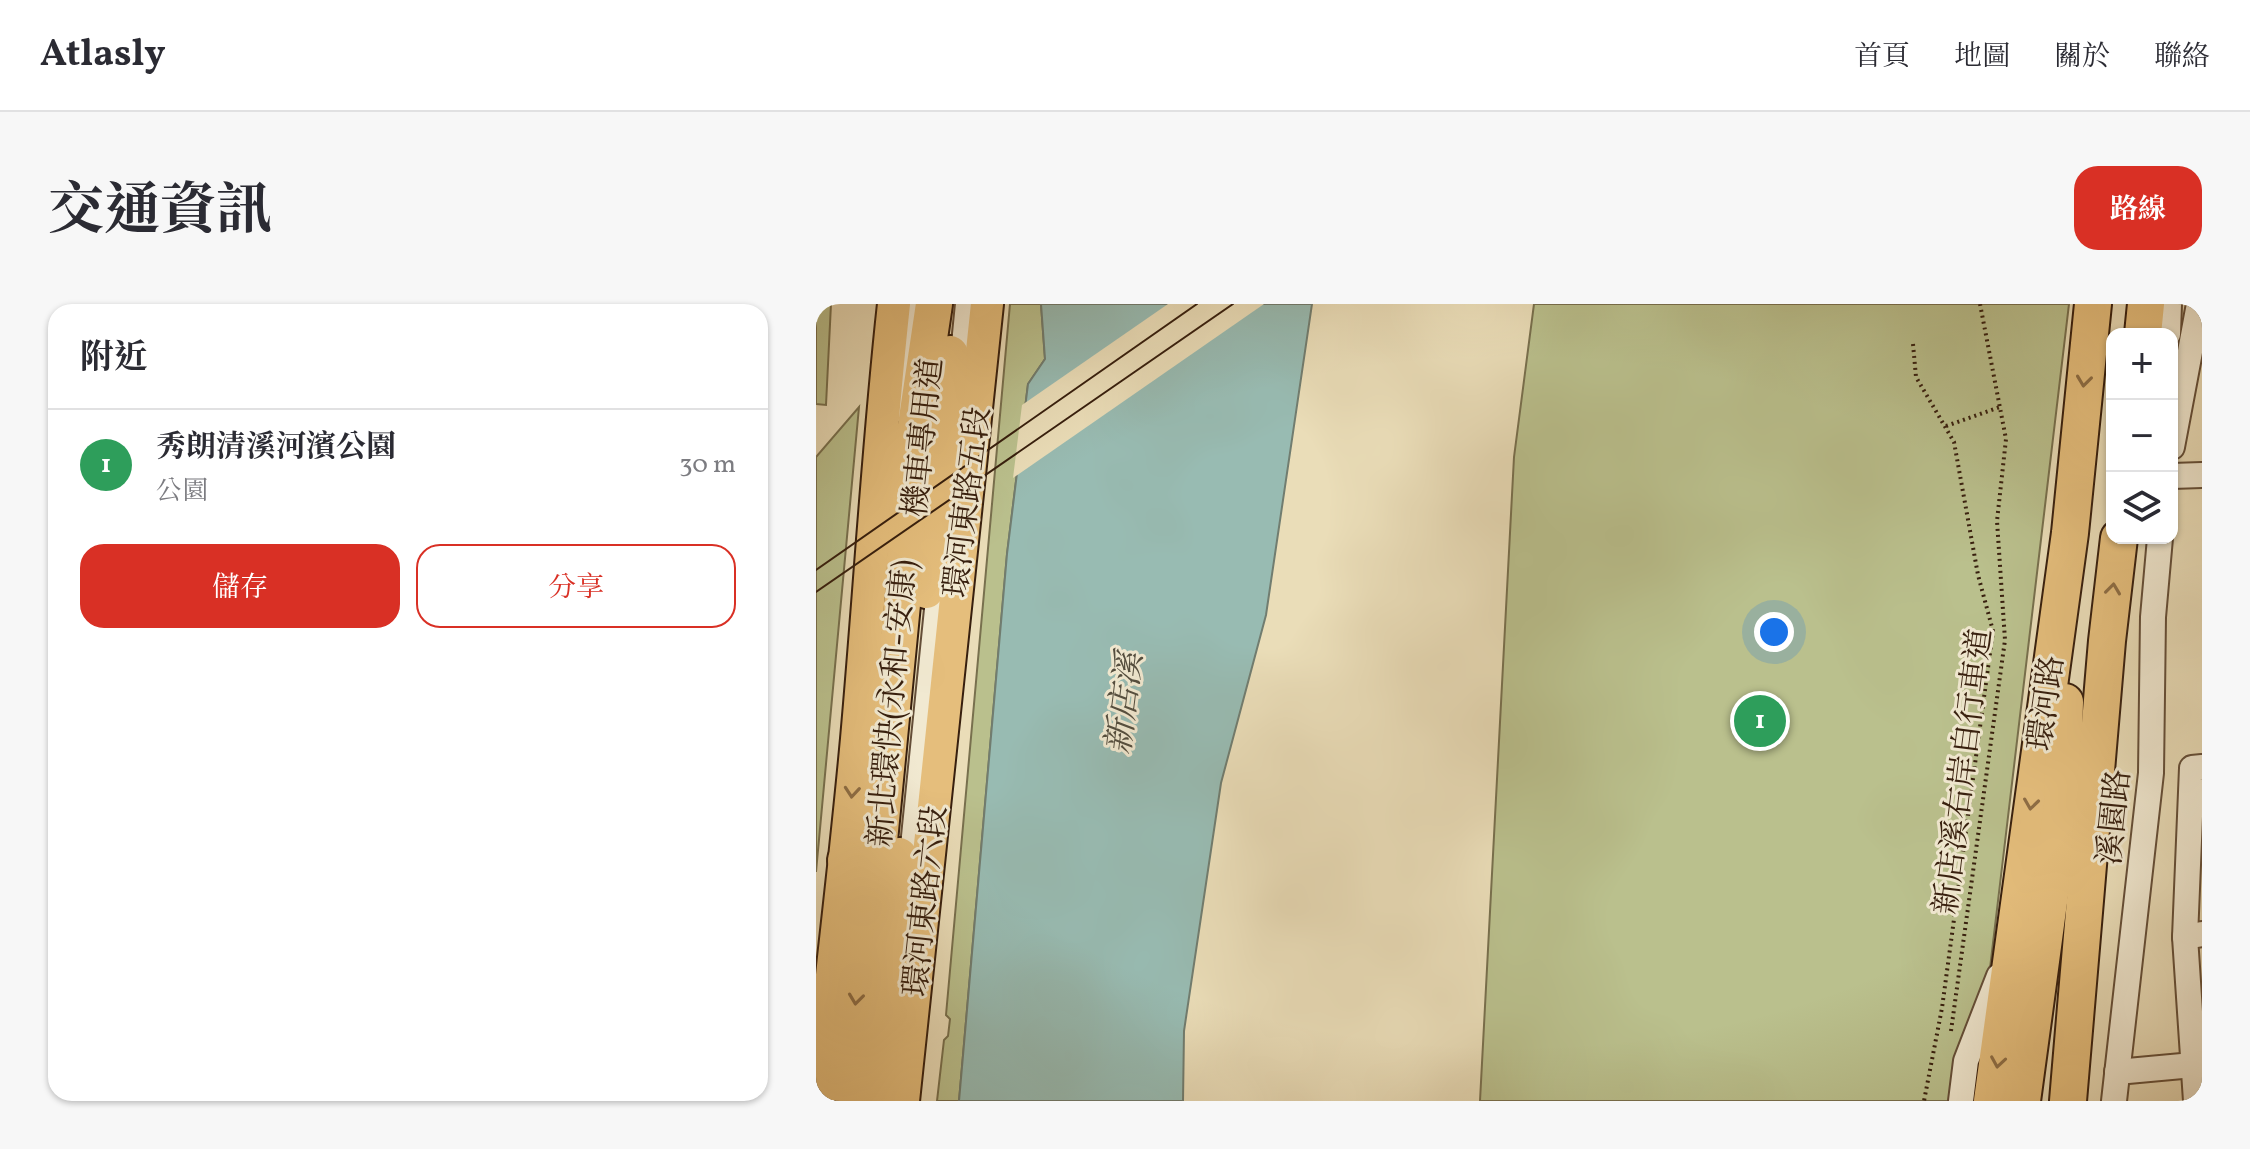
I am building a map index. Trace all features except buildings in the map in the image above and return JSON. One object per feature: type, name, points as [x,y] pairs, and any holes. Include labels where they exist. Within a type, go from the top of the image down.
[{"type":"highway","name":"新北環快(永和-安康)","points":[[844,1101],[865,922],[878,851],[903,594],[910,466],[934,304]]},
{"type":"highway","name":"新北環快(永和-安康)","points":[[874,1101],[955,304]]},
{"type":"highway","name":"環河路","points":[[1992,1101],[2070,533],[2093,304]]},
{"type":"highway","points":[[2144,328],[2146,304]]},
{"type":"highway","points":[[2038,1077],[2062,806],[2070,533]]},
{"type":"highway","name":"環河路","points":[[2068,1101],[2107,641],[2118,544]]},
{"type":"highway","points":[[2022,1101],[2038,1077],[2107,641]]},
{"type":"highway","points":[[846,860],[865,922]]},
{"type":"main road","points":[[818,1101],[822,1014],[846,860],[877,463],[894,304]]},
{"type":"main road","name":"環河東路五段","points":[[946,701],[987,304]]},
{"type":"main road","name":"環河東路六段","points":[[903,1101],[946,701]]},
{"type":"street","name":"機車專用道","points":[[857,739],[881,695],[895,465],[913,304]]},
{"type":"street","name":"機車專用道","points":[[886,1101],[968,304]]},
{"type":"street","points":[[2168,328],[2169,304]]},
{"type":"street","points":[[2178,415],[2199,304]]},
{"type":"street","points":[[2178,476],[2202,475]]},
{"type":"street","name":"溪園路","points":[[2114,1101],[2151,773],[2153,617],[2159,544]]},
{"type":"street","points":[[2151,773],[2197,767],[2193,1065],[2196,1101]]},
{"type":"street","points":[[1961,1101],[1966,1061],[2017,929]]},
{"type":"street","points":[[2117,1072],[2193,1065]]},
{"type":"path","name":"新店溪右岸自行車道","points":[[1949,1043],[2005,640],[1997,521],[2006,439],[1980,304]]},
{"type":"path","points":[[1913,344],[1916,377],[1954,442],[1978,575],[1993,631],[1942,1008],[1924,1101]]},
{"type":"path","points":[[1946,426],[2000,407]]},
{"type":"path","points":[[1993,631],[2004,626]]},
{"type":"green space","points":[[816,304],[831,304],[826,405],[816,404]]},
{"type":"green space","points":[[1010,304],[1041,304],[1045,359],[1028,384],[1007,554],[959,1101],[937,1101],[944,1040],[948,1036],[950,1019],[946,1015]]},
{"type":"green space","points":[[1534,304],[2069,304],[1988,985],[1951,1101],[1480,1101],[1514,457]]},
{"type":"green space","points":[[859,407],[816,872],[816,457]]},
{"type":"water","name":"新店溪","points":[[1041,304],[1312,304],[1266,615],[1221,783],[1184,1031],[1183,1101],[959,1101],[1007,554],[1028,384],[1045,359]]},
{"type":"pier","points":[[1168,304],[1264,304],[1013,478],[1022,405]]},
{"type":"tram line","points":[[816,570],[1197,304]]},
{"type":"tram line","points":[[816,592],[1233,304]]},
{"type":"place","name":"秀朗清溪河濱公園","points":[[1760,721]]}]
